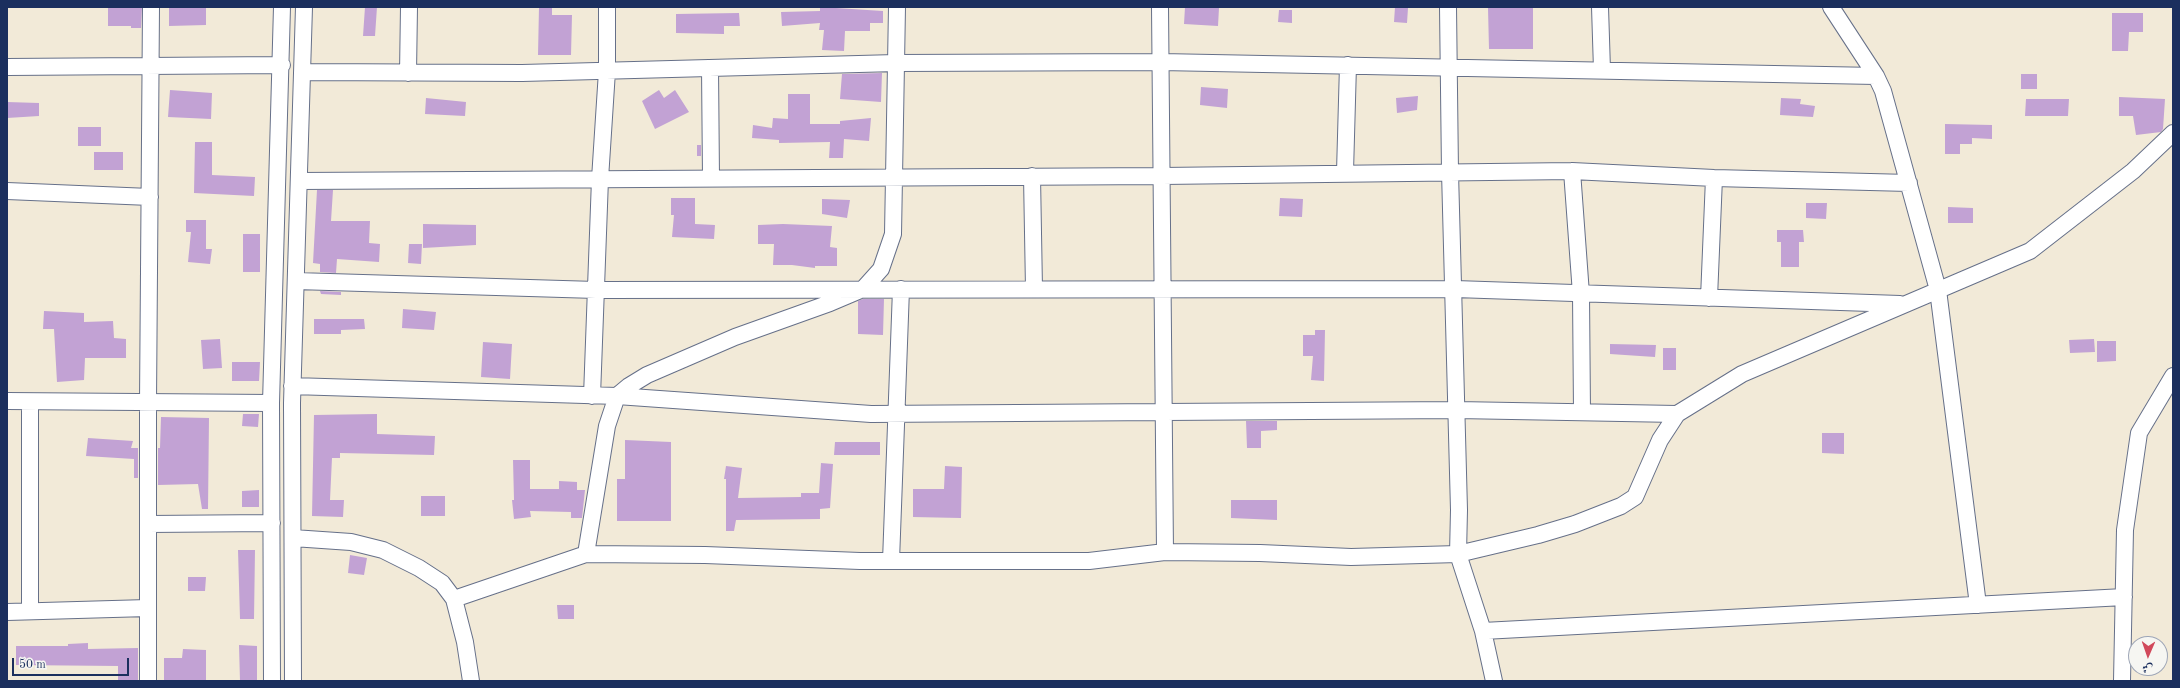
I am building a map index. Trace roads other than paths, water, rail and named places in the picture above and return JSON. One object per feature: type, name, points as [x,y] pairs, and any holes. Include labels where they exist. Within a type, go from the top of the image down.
[{"type":"street","points":[[148,681],[148,402],[151,7]]},
{"type":"street","points":[[272,681],[271,403],[282,64],[282,7]]},
{"type":"street","points":[[293,681],[292,386],[304,7]]},
{"type":"street","points":[[408,73],[409,7]]},
{"type":"street","points":[[592,396],[600,179],[607,71],[607,7]]},
{"type":"street","points":[[586,554],[607,426],[617,396],[629,386],[647,375],[728,340],[863,289],[881,269],[893,234],[897,7]]},
{"type":"street","points":[[1160,7],[1165,412],[1165,552]]},
{"type":"street","points":[[1448,7],[1450,172],[1457,410],[1458,554],[1483,631],[1494,681]]},
{"type":"street","points":[[1600,7],[1602,70]]},
{"type":"street","points":[[1831,7],[1876,76],[1891,118],[1938,290],[1978,605]]},
{"type":"street","points":[[302,72],[408,73],[607,71],[896,63],[1160,62],[1876,76]]},
{"type":"street","points":[[7,67],[282,64]]},
{"type":"street","points":[[1345,172],[1348,65]]},
{"type":"street","points":[[710,68],[711,178]]},
{"type":"street","points":[[454,599],[586,554],[705,555],[891,561],[1090,561],[1165,552],[1351,557],[1458,554],[1491,547],[1568,526],[1621,506],[1631,500],[1635,497],[1643,484],[1660,440],[1677,414],[1742,374],[2030,251],[2133,171],[2173,133]]},
{"type":"street","points":[[299,181],[1162,176],[1345,172],[1572,170],[1714,178],[1909,183]]},
{"type":"street","points":[[1572,170],[1581,294],[1582,412]]},
{"type":"street","points":[[1032,176],[1034,289]]},
{"type":"street","points":[[1709,298],[1714,178]]},
{"type":"street","points":[[7,191],[150,196]]},
{"type":"street","points":[[296,281],[596,290],[1454,289],[1905,304]]},
{"type":"street","points":[[891,561],[901,289]]},
{"type":"street","points":[[2122,681],[2125,530],[2139,433],[2173,376]]},
{"type":"street","points":[[292,386],[617,396],[896,414],[1457,410],[1677,414]]},
{"type":"street","points":[[7,401],[271,403]]},
{"type":"street","points":[[30,402],[30,611]]},
{"type":"street","points":[[148,524],[272,523]]},
{"type":"street","points":[[293,538],[351,542],[383,550],[419,568],[442,584],[454,599],[465,642],[471,681]]},
{"type":"street","points":[[1483,631],[2124,596]]},
{"type":"street","points":[[7,612],[148,608]]}]
